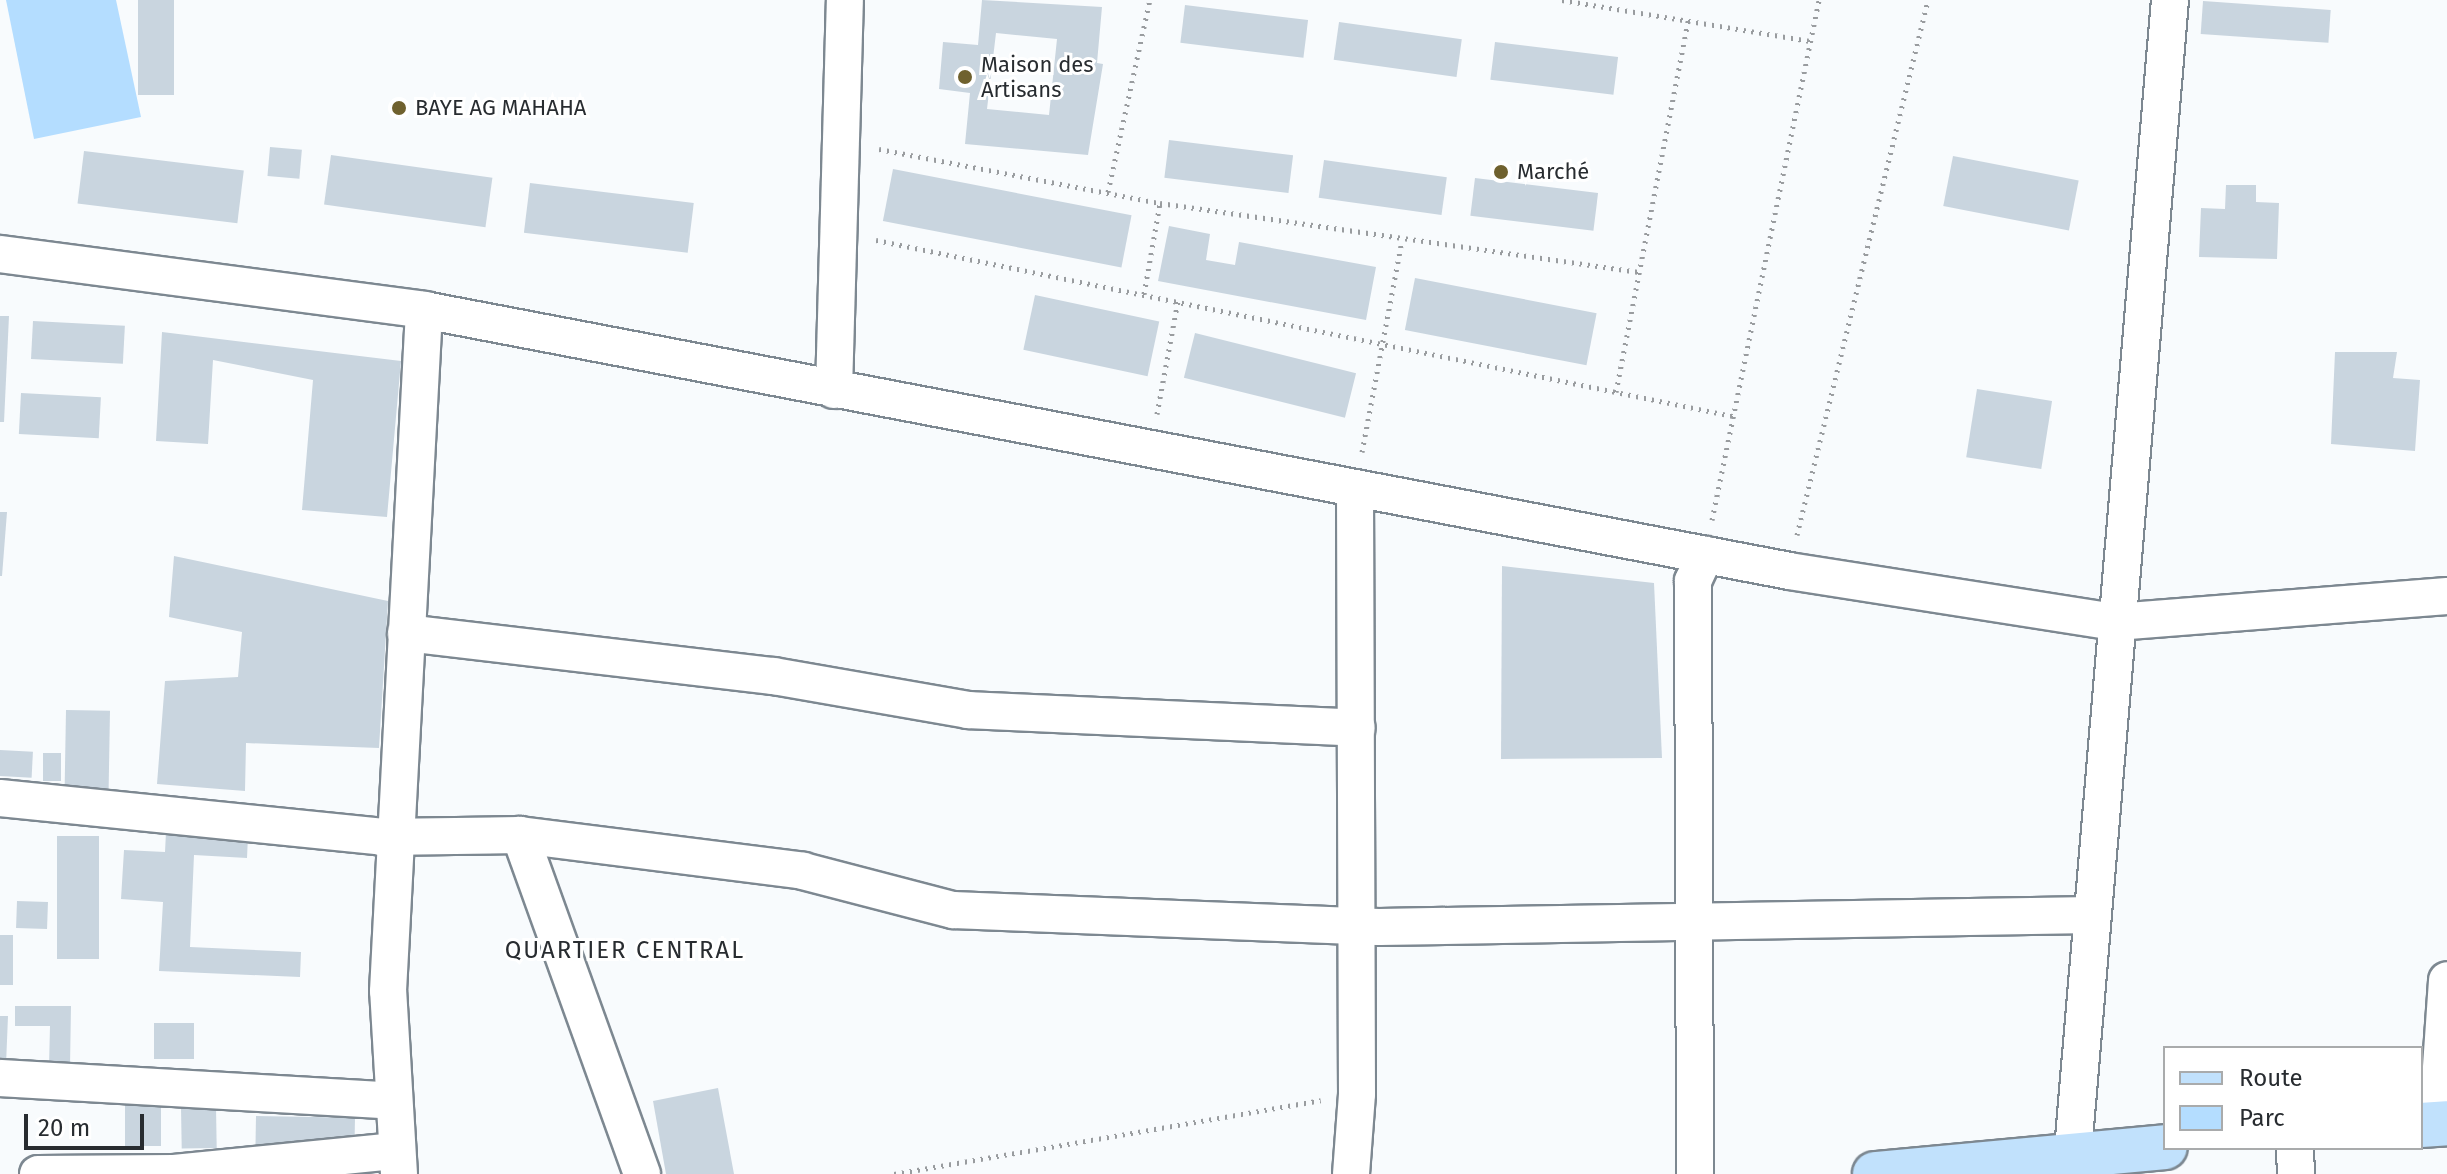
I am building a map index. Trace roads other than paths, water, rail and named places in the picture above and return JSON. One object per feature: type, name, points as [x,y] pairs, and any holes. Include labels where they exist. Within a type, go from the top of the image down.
[{"type":"main road","points":[[1875,1174],[2072,1164],[2163,1147]]},
{"type":"street","points":[[834,390],[841,233],[845,0]]},
{"type":"street","points":[[2072,1164],[2170,0]]},
{"type":"street","points":[[0,254],[424,310],[1789,571],[2116,622],[2447,596]]},
{"type":"street","points":[[38,1174],[174,1173],[397,1162],[388,991],[424,310]]},
{"type":"street","points":[[1351,1174],[1357,1094],[1355,488]]},
{"type":"street","points":[[1695,1174],[1691,918],[1693,581],[1705,555]]},
{"type":"street","points":[[406,633],[774,676],[968,710],[1357,728]]},
{"type":"street","points":[[0,798],[395,837],[520,835],[803,871],[953,910],[1355,924],[2093,915]]},
{"type":"street","points":[[520,835],[642,1174]]},
{"type":"street","points":[[2435,1124],[2447,980]]},
{"type":"street","points":[[0,1078],[393,1101]]},
{"type":"street","points":[[2295,1150],[2296,1174]]},
{"type":"place","name":"Maison des Artisans","points":[[965,77]]},
{"type":"place","name":"BAYE AG MAHAHA","points":[[399,108]]},
{"type":"place","name":"Marché","points":[[1501,172]]},
{"type":"district","name":"QUARTIER CENTRAL","points":[[625,951]]}]
